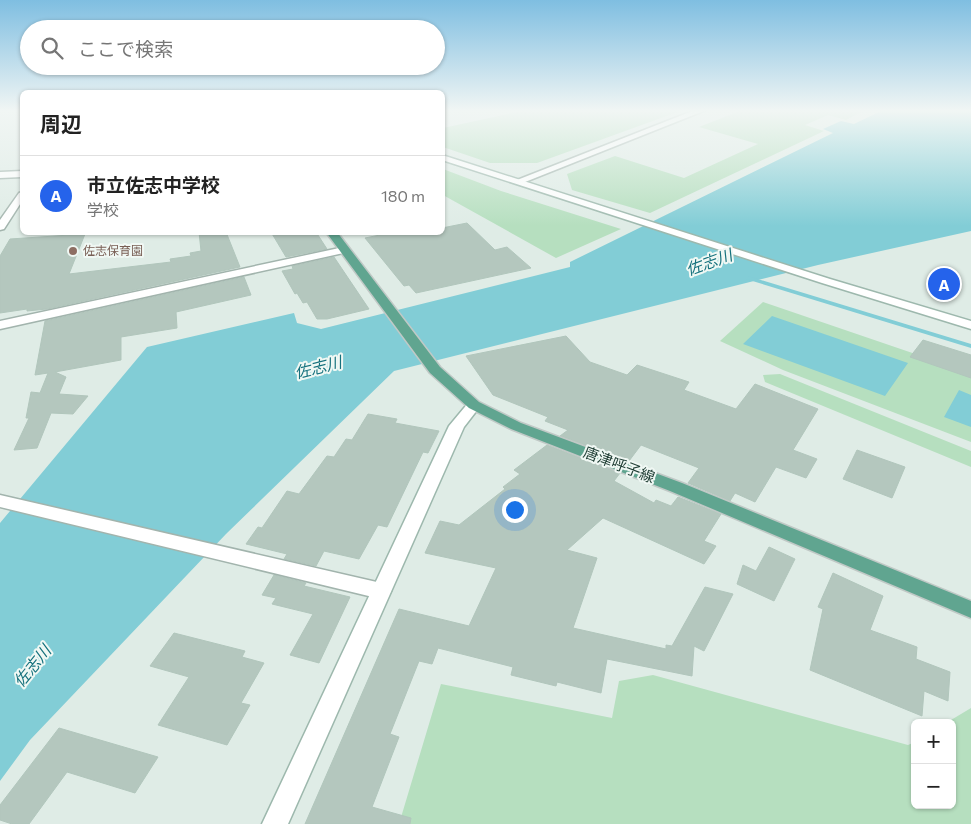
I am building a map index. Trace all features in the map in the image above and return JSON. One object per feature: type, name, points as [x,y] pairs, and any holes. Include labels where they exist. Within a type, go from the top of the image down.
[{"type":"main road","name":"唐津呼子線","points":[[333,235],[435,370],[474,405],[516,426],[685,490],[971,610]]},
{"type":"street","points":[[517,182],[604,148]]},
{"type":"street","points":[[445,158],[826,281],[971,325]]},
{"type":"street","points":[[0,175],[20,174]]},
{"type":"street","points":[[0,227],[20,198]]},
{"type":"street","points":[[8,215],[20,214]]},
{"type":"street","points":[[0,325],[344,250]]},
{"type":"street","points":[[275,824],[458,426],[474,405]]},
{"type":"street","points":[[0,501],[235,558],[382,591]]},
{"type":"green space","points":[[447,148],[577,148],[537,163],[490,163]]},
{"type":"green space","points":[[748,148],[787,148],[650,213],[572,190],[567,174],[615,156],[684,178]]},
{"type":"green space","points":[[445,170],[501,191],[621,229],[556,258],[445,196]]},
{"type":"green space","points":[[763,302],[971,373],[971,442],[783,370],[720,341]]},
{"type":"green space","points":[[780,374],[971,451],[971,467],[765,382],[763,375]]},
{"type":"green space","points":[[653,675],[908,745],[911,744],[911,809],[956,809],[956,719],[953,719],[971,708],[971,824],[399,824],[441,684],[612,718],[619,681]]},
{"type":"water","name":"佐志川","points":[[801,148],[971,148],[971,231],[818,265],[394,371],[226,534],[30,740],[0,781],[0,523],[147,347],[294,313],[297,323],[321,329],[570,267],[570,262]]},
{"type":"water","points":[[772,316],[908,363],[885,396],[743,344]]},
{"type":"water","points":[[959,390],[971,395],[971,427],[944,417]]},
{"type":"building","points":[[467,223],[495,250],[507,247],[531,268],[416,293],[409,285],[404,286],[365,238],[380,235],[445,235],[445,227]]},
{"type":"building","points":[[85,235],[69,274],[171,262],[170,259],[191,256],[190,253],[201,251],[199,235],[227,235],[240,267],[47,309],[27,311],[27,309],[0,313],[0,256],[10,239]]},
{"type":"building","points":[[273,235],[318,235],[327,249],[286,257]]},
{"type":"building","points":[[334,257],[369,309],[327,319],[317,319],[307,302],[303,303],[297,293],[295,294],[282,271],[293,269],[292,266]]},
{"type":"building","points":[[244,277],[251,295],[176,312],[177,328],[121,337],[121,360],[55,372],[66,377],[59,394],[88,396],[73,414],[51,413],[37,448],[14,450],[29,418],[26,418],[31,392],[40,393],[48,373],[35,375],[45,321]]},
{"type":"building","points":[[566,336],[590,362],[627,375],[637,365],[689,382],[684,390],[736,409],[755,384],[818,409],[793,450],[817,459],[806,478],[776,467],[755,502],[735,493],[730,501],[688,483],[699,468],[641,445],[629,461],[560,436],[568,430],[545,421],[548,417],[493,395],[466,356]]},
{"type":"building","points":[[923,340],[971,355],[971,378],[910,357]]},
{"type":"building","points":[[368,414],[397,419],[395,423],[439,431],[428,453],[423,452],[387,527],[378,525],[359,559],[324,551],[316,566],[284,559],[287,554],[246,544],[258,527],[262,528],[287,491],[299,494],[327,456],[334,457],[346,439],[352,440]]},
{"type":"building","points":[[547,445],[620,473],[614,481],[654,503],[656,500],[671,506],[678,497],[721,514],[704,541],[716,546],[704,564],[603,518],[567,550],[597,558],[573,628],[666,649],[666,645],[672,646],[705,587],[733,594],[704,651],[694,646],[692,676],[607,659],[601,693],[557,682],[556,686],[511,675],[513,667],[438,648],[432,664],[419,661],[390,734],[399,737],[372,807],[411,818],[410,824],[305,824],[399,609],[469,626],[496,568],[425,553],[440,521],[459,525],[505,489],[503,487],[520,474],[514,470]]},
{"type":"building","points":[[857,450],[905,467],[892,498],[843,479]]},
{"type":"building","points":[[769,547],[795,559],[774,601],[737,584],[743,565],[756,571]]},
{"type":"building","points":[[833,573],[883,596],[870,630],[917,647],[916,659],[950,672],[948,701],[924,691],[922,716],[810,670],[823,609],[818,607]]},
{"type":"building","points":[[274,575],[306,583],[304,586],[350,597],[319,663],[290,655],[313,614],[272,604],[276,598],[262,595]]},
{"type":"building","points":[[174,633],[245,651],[242,657],[264,663],[241,703],[250,705],[227,745],[158,725],[189,677],[150,666]]},
{"type":"building","points":[[59,728],[158,757],[135,793],[67,772],[29,824],[12,824],[0,820],[0,805]]},
{"type":"waterway","points":[[748,278],[971,346]]},
{"type":"place","name":"佐志保育園","points":[[73,251]]},
{"type":"place","name":"市立佐志中学校","points":[[944,284]]}]
